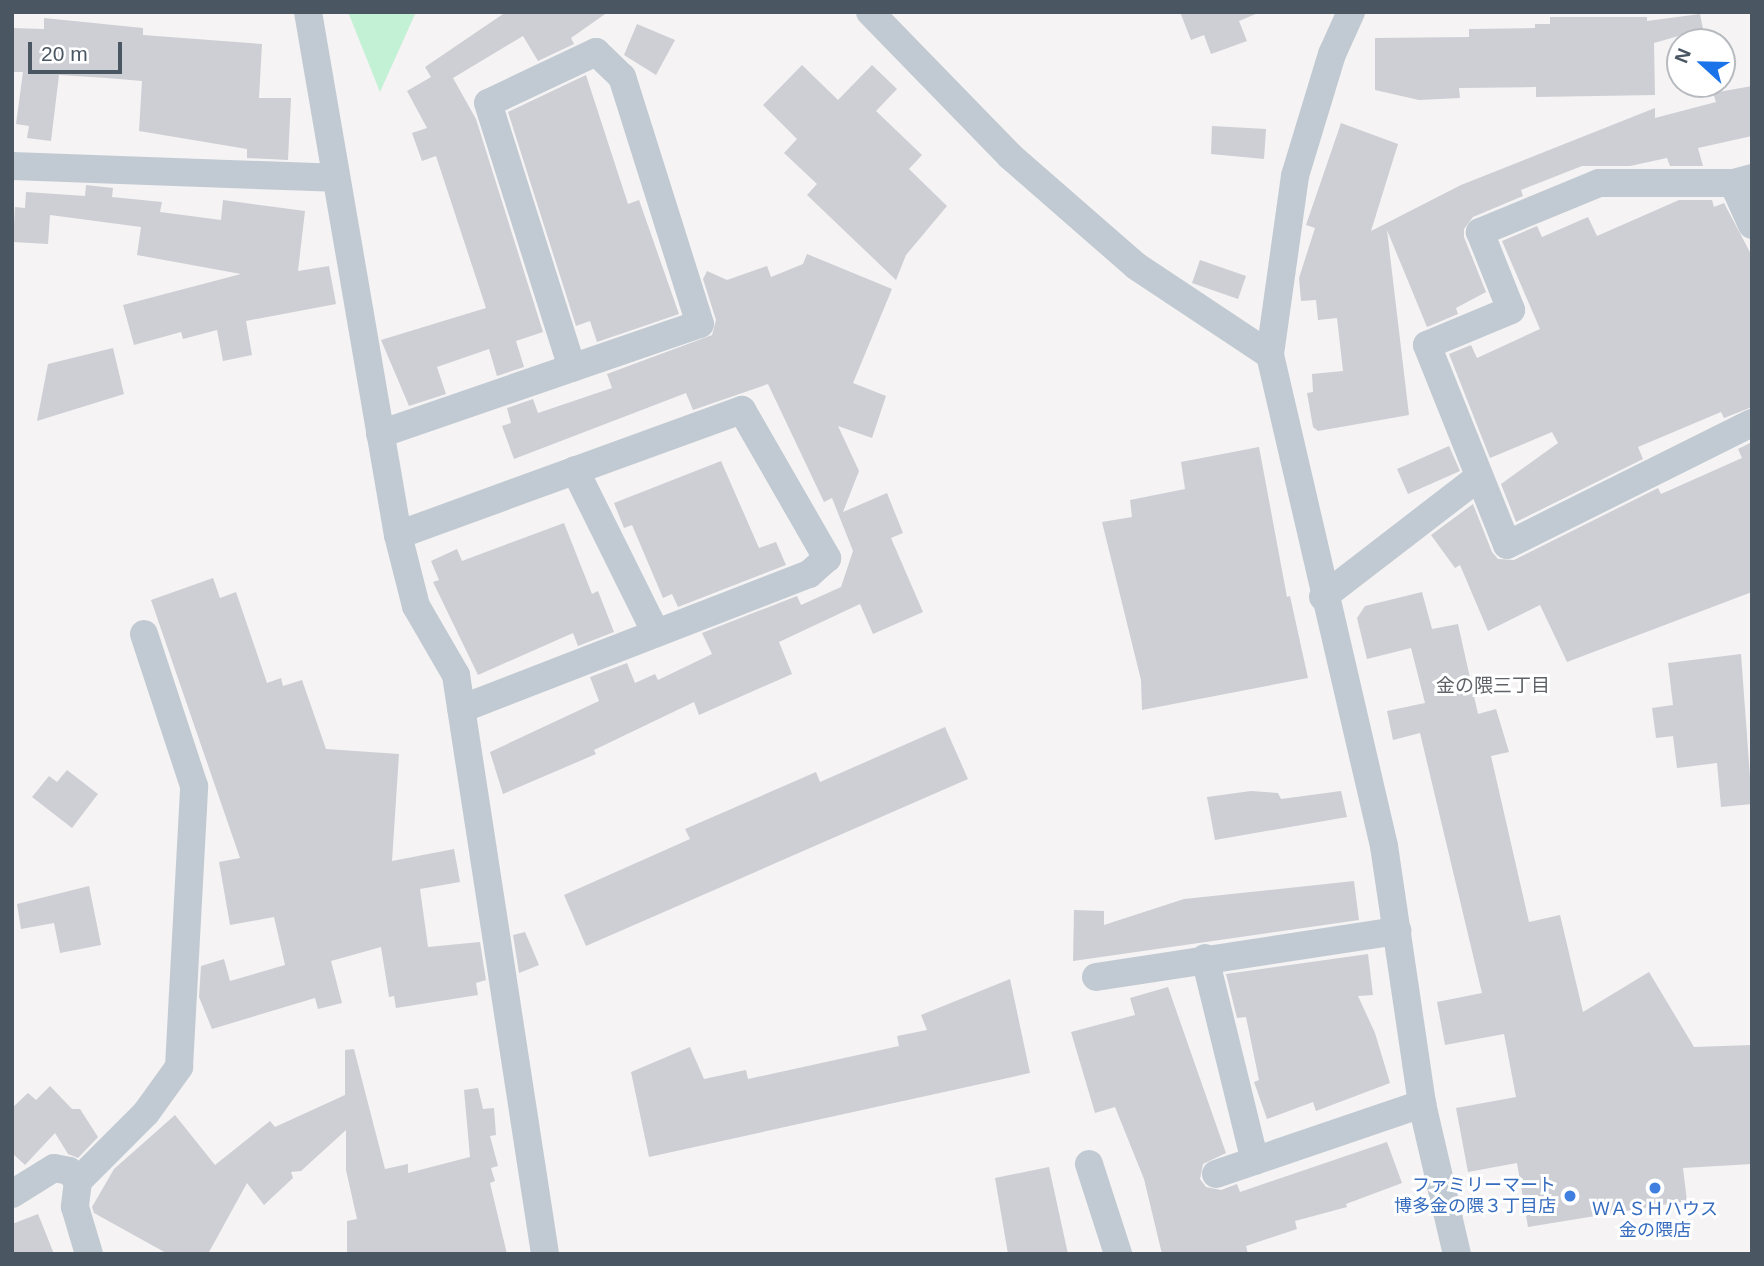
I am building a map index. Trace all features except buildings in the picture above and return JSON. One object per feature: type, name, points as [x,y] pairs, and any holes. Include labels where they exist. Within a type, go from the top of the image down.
[{"type":"street","points":[[307,12],[398,535],[416,606],[456,675],[545,1254]]},
{"type":"street","points":[[870,12],[1010,156],[1136,266],[1270,355]]},
{"type":"street","points":[[1351,12],[1332,54],[1295,176],[1270,355],[1324,597],[1384,846],[1422,1104],[1457,1254]]},
{"type":"street","points":[[380,434],[572,368],[700,324],[622,77],[596,52],[488,103],[572,368]]},
{"type":"street","points":[[12,166],[335,178]]},
{"type":"street","points":[[1752,225],[1742,180],[1599,183],[1479,232],[1511,310],[1427,345],[1507,545],[1752,423]]},
{"type":"street","points":[[398,535],[742,410],[827,558],[809,574],[461,709]]},
{"type":"street","points":[[575,470],[656,633]]},
{"type":"street","points":[[1324,597],[1479,477]]},
{"type":"street","points":[[89,1254],[75,1207],[78,1181],[146,1113],[179,1067],[194,786],[144,634]]},
{"type":"street","points":[[1097,977],[1205,958],[1398,931]]},
{"type":"street","points":[[1205,958],[1255,1161]]},
{"type":"street","points":[[1216,1174],[1422,1104]]},
{"type":"street","points":[[1089,1164],[1118,1254]]},
{"type":"street","points":[[12,1194],[54,1168],[69,1171],[78,1181]]},
{"type":"green space","points":[[348,12],[416,12],[380,92]]},
{"type":"place","name":"ＷＡＳＨハウス 金の隈店","points":[[1655,1188]]},
{"type":"place","name":"ファミリーマート 博多金の隈３丁目店","points":[[1570,1196]]},
{"type":"district","name":"金の隈三丁目","points":[[1493,686]]}]
